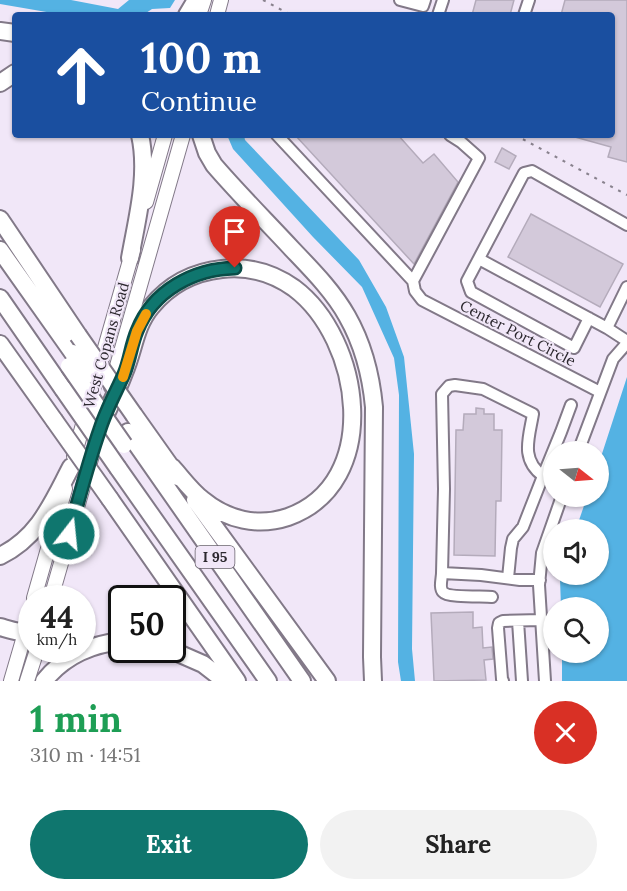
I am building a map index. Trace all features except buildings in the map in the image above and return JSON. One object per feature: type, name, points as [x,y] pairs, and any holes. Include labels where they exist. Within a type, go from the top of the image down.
[{"type":"highway","points":[[130,258],[144,173],[140,138]]},
{"type":"highway","points":[[202,138],[214,165],[312,269],[334,296],[350,322],[366,362],[374,407],[372,650],[374,681]]},
{"type":"highway","points":[[0,219],[134,415],[327,681]]},
{"type":"highway","name":"I 95","points":[[0,250],[71,360],[126,439],[302,681]]},
{"type":"highway","points":[[0,266],[71,360]]},
{"type":"highway","points":[[100,427],[125,372],[140,324],[150,309],[170,289],[184,279],[226,268],[252,269],[285,282],[306,298],[319,314],[336,343],[346,373],[352,406],[351,433],[345,464],[337,478],[321,497],[301,512],[270,521],[249,521],[213,508],[198,496],[172,467]]},
{"type":"highway","points":[[0,298],[61,396]]},
{"type":"highway","name":"I 95","points":[[0,317],[61,396],[116,474],[255,681]]},
{"type":"highway","points":[[0,344],[237,681]]},
{"type":"highway","points":[[126,439],[289,681]]},
{"type":"highway","points":[[0,556],[22,543],[35,529],[71,467]]},
{"type":"highway","points":[[116,474],[268,681]]},
{"type":"highway","points":[[0,627],[18,632]]},
{"type":"highway","points":[[44,681],[58,667],[78,653],[108,643]]},
{"type":"highway","points":[[186,657],[203,664],[225,681]]},
{"type":"main road","name":"West Copans Road","points":[[38,585],[164,138]]},
{"type":"main road","name":"West Copans Road","points":[[55,585],[182,138]]},
{"type":"main road","points":[[11,681],[18,660]]},
{"type":"main road","points":[[27,681],[32,663]]},
{"type":"street","points":[[400,0],[423,6],[425,0]]},
{"type":"street","points":[[280,138],[413,281],[479,158],[455,138]]},
{"type":"street","points":[[589,318],[574,348],[471,292],[467,281],[524,173],[532,171],[627,225]]},
{"type":"street","points":[[479,259],[607,328],[627,342],[613,359],[582,441]]},
{"type":"street","name":"Center Port Circle","points":[[413,281],[416,291],[423,300],[600,392]]},
{"type":"street","points":[[607,328],[627,287]]},
{"type":"street","points":[[492,597],[453,596],[442,591],[444,489],[442,394],[449,386],[483,389],[533,414],[528,452],[531,465],[543,476],[523,527],[513,539],[508,578]]},
{"type":"street","points":[[557,441],[571,405]]},
{"type":"street","points":[[545,681],[540,580],[542,553],[558,507]]},
{"type":"street","points":[[442,573],[540,580]]},
{"type":"street","points":[[503,681],[499,623],[541,620]]},
{"type":"street","points":[[518,621],[522,681]]},
{"type":"water","points":[[0,0],[71,0],[118,9],[129,0],[175,0],[170,8],[152,9],[148,12],[47,12],[0,4]]},
{"type":"water","points":[[228,138],[245,138],[359,260],[386,307],[404,357],[414,454],[412,649],[415,681],[401,681],[398,662],[399,395],[394,358],[362,287],[233,149]]},
{"type":"water","points":[[627,377],[627,681],[562,681],[562,663],[609,663],[609,597],[561,597],[560,585],[609,585],[609,519],[579,519],[584,507],[609,507],[609,441],[606,441]]},
{"type":"railway","points":[[263,0],[285,12]]},
{"type":"railway","points":[[521,138],[627,195]]},
{"type":"slow traffic","points":[[123,377],[137,331],[146,314]]},
{"type":"route","points":[[69,534],[100,427],[125,372],[137,331],[145,315],[163,294],[184,279],[217,269],[235,268]]}]
